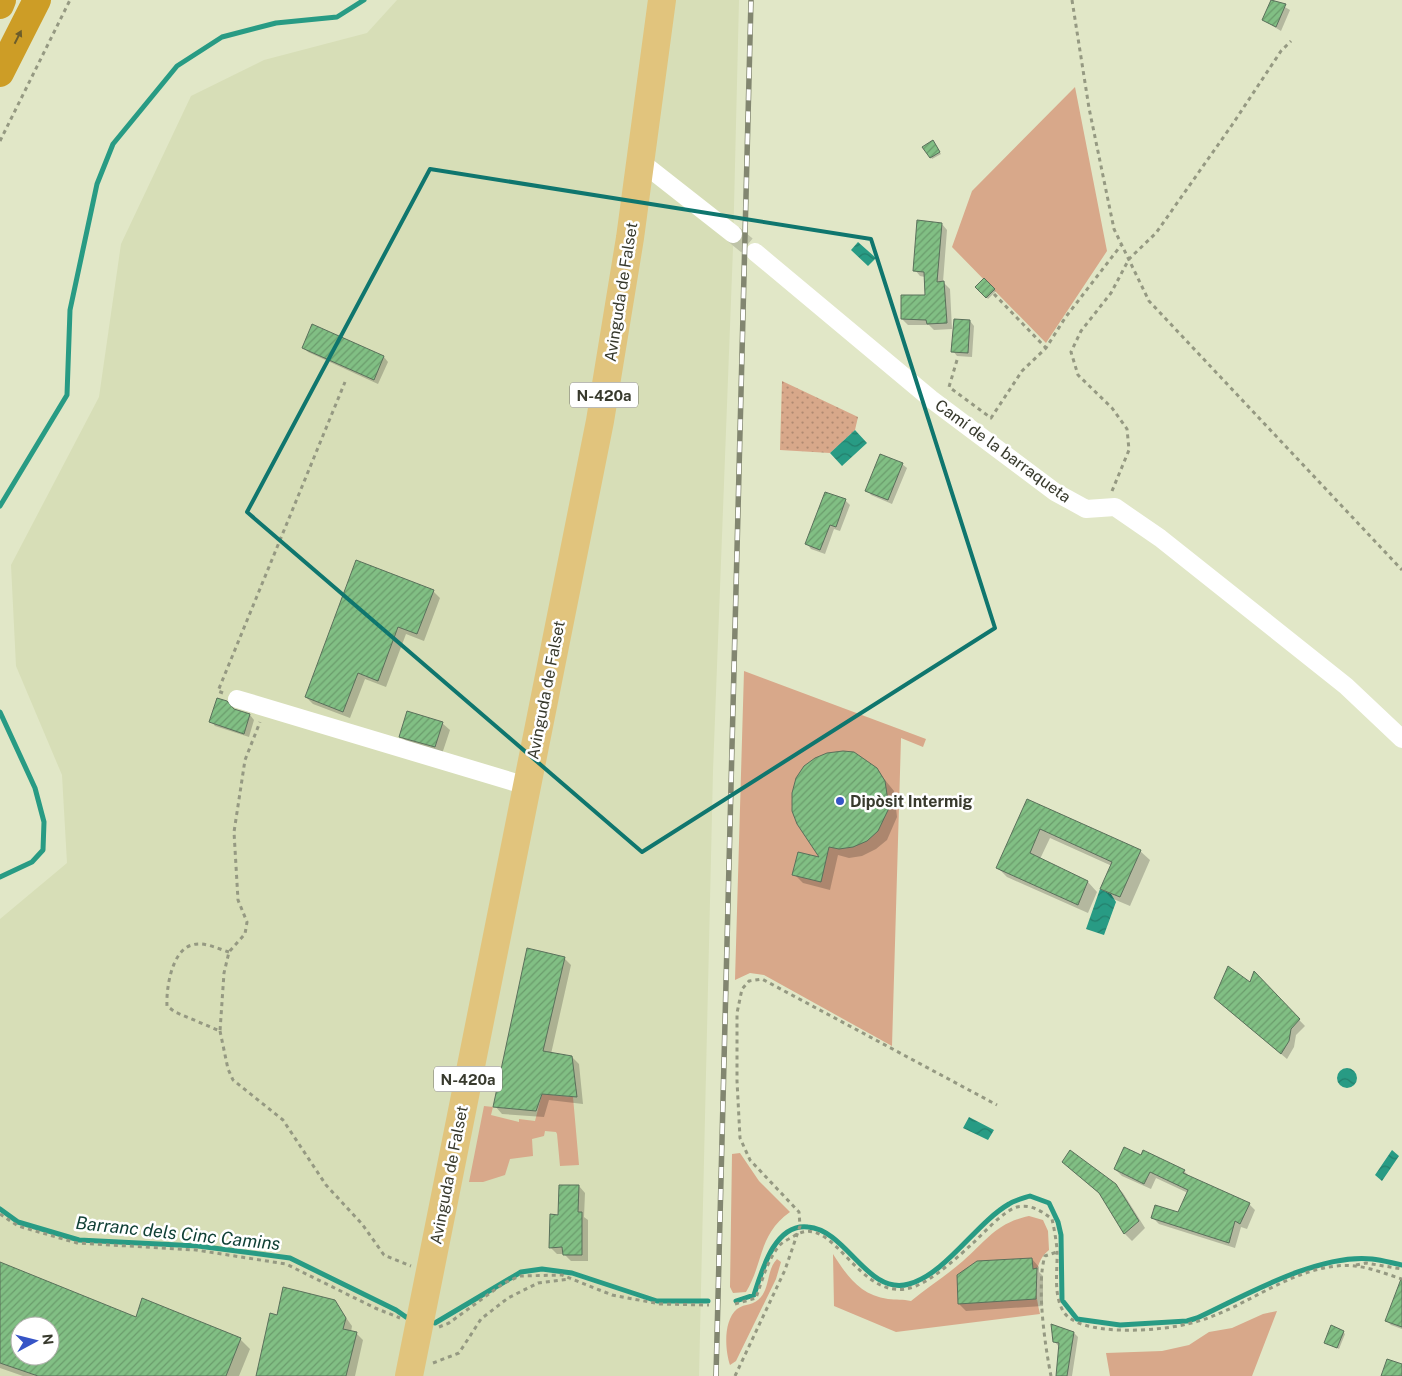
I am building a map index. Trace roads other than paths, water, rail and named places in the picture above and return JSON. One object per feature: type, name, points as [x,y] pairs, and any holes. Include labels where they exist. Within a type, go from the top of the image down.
[{"type":"highway","points":[[0,5],[2,0]]},
{"type":"highway","points":[[0,73],[37,0]]},
{"type":"main road","name":"Avinguda de Falset","points":[[409,1374],[600,421],[630,238],[662,0]]},
{"type":"street","points":[[640,161],[733,234]]},
{"type":"street","name":"Camí de la barraqueta","points":[[755,252],[931,399],[1055,492],[1086,508],[1115,507],[1160,538],[1346,686],[1402,739]]},
{"type":"street","points":[[238,699],[527,786]]},
{"type":"water","points":[[858,242],[876,258],[868,266],[851,250]]},
{"type":"water","points":[[855,430],[867,443],[842,466],[830,453]]},
{"type":"water","points":[[1100,889],[1111,894],[1116,902],[1104,935],[1086,929]]},
{"type":"water","points":[[1347,1068],[1354,1071],[1357,1078],[1354,1085],[1347,1088],[1340,1085],[1337,1078],[1340,1071]]},
{"type":"water","points":[[969,1117],[994,1130],[988,1140],[963,1128]]},
{"type":"water","points":[[1392,1150],[1399,1156],[1382,1181],[1375,1175]]},
{"type":"waterway","points":[[0,506],[67,395],[70,310],[97,184],[113,144],[177,66],[222,37],[276,23],[337,17],[364,0]]},
{"type":"waterway","points":[[0,712],[35,788],[44,822],[43,850],[32,862],[0,877]]},
{"type":"waterway","name":"Barranc dels Cinc Camins","points":[[736,1301],[754,1295],[761,1273],[772,1250],[787,1232],[797,1228],[808,1227],[822,1231],[834,1239],[881,1281],[894,1285],[909,1284],[936,1270],[997,1212],[1017,1200],[1030,1196],[1049,1203],[1058,1222],[1061,1235],[1062,1300],[1077,1319],[1120,1325],[1187,1321],[1282,1278],[1329,1263],[1351,1259],[1372,1259],[1402,1265]]},
{"type":"waterway","name":"Barranc dels Cinc Camins","points":[[0,1209],[18,1222],[79,1240],[198,1246],[290,1258],[396,1310],[406,1317]]},
{"type":"waterway","name":"Barranc dels Cinc Camins","points":[[435,1323],[521,1272],[542,1269],[572,1273],[657,1301],[708,1301]]},
{"type":"tunnel","points":[[733,234],[755,252]]},
{"type":"railway","points":[[716,1376],[751,0]]},
{"type":"place","name":"Dipòsit Intermig","points":[[840,801]]}]
